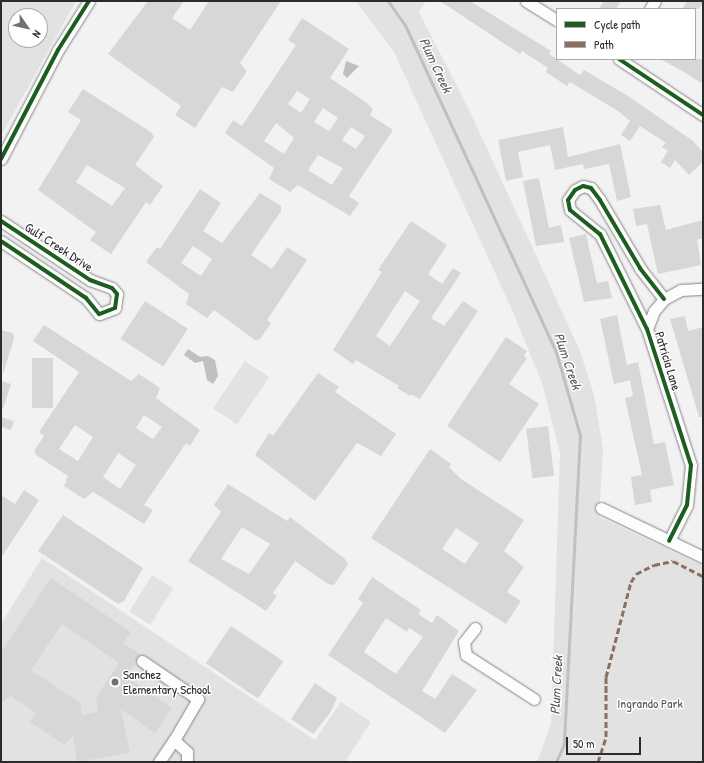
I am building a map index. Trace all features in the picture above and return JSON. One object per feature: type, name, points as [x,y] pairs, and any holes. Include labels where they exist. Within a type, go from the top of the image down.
[{"type":"street","points":[[1,159],[51,63],[89,1]]},
{"type":"street","points":[[526,1],[556,19]]},
{"type":"street","points":[[620,60],[703,115]]},
{"type":"street","name":"Patricia Lane","points":[[664,299],[640,268],[600,200],[591,188],[583,186],[575,190],[568,200],[570,210],[600,234],[647,329],[691,465],[687,505],[669,541]]},
{"type":"street","name":"Gulf Creek Drive","points":[[1,221],[90,280],[112,288],[117,294],[115,308],[99,314],[86,298],[1,241]]},
{"type":"street","points":[[647,329],[654,311],[664,299],[681,290],[703,289]]},
{"type":"street","points":[[601,508],[703,558]]},
{"type":"street","points":[[475,628],[464,642],[466,655],[534,699]]},
{"type":"street","points":[[142,661],[198,700],[159,762]]},
{"type":"street","points":[[174,740],[187,752],[187,762]]},
{"type":"path","points":[[703,727],[703,745]]},
{"type":"shaded area","points":[[1,1],[76,1],[1,136]]},
{"type":"shaded area","points":[[356,1],[426,1],[419,12],[472,116],[580,351],[594,395],[603,449],[599,517],[703,566],[703,762],[537,762],[551,724],[560,453],[542,383],[513,312],[394,52]]},
{"type":"shaded area","points":[[346,61],[359,66],[347,78],[343,74]]},
{"type":"shaded area","points":[[188,349],[200,357],[208,356],[215,360],[218,376],[213,384],[207,380],[203,361],[195,363],[184,355]]},
{"type":"shaded area","points":[[245,361],[269,377],[237,424],[213,408]]},
{"type":"shaded area","name":"Sanchez Elementary School","points":[[42,558],[315,740],[341,702],[371,722],[346,760],[348,762],[1,762],[1,624]]},
{"type":"shaded area","points":[[152,575],[173,588],[150,625],[129,611]]},
{"type":"building","points":[[148,1],[184,1],[172,18],[190,30],[209,1],[281,1],[240,63],[247,71],[233,92],[222,87],[195,128],[175,115],[181,106],[108,54]]},
{"type":"building","points":[[440,1],[470,1],[551,51],[549,54],[556,60],[580,75],[584,70],[628,96],[693,141],[703,152],[703,162],[689,175],[675,160],[670,168],[661,162],[668,151],[662,147],[666,143],[640,126],[630,141],[621,135],[630,121],[618,111],[570,82],[567,86],[546,72],[548,68],[522,51],[520,54]]},
{"type":"building","points":[[604,1],[621,1],[617,8],[600,8]]},
{"type":"building","points":[[687,1],[703,1],[699,9],[683,8]]},
{"type":"building","points":[[302,18],[349,49],[330,78],[367,103],[373,109],[370,115],[393,130],[349,196],[359,203],[350,216],[298,185],[290,192],[269,179],[274,168],[225,133],[233,120],[242,126],[296,45],[288,40]],"holes":[[[297,91],[310,99],[301,113],[288,104]],[[323,108],[338,118],[329,131],[314,122]],[[276,123],[294,138],[284,154],[264,141]],[[351,127],[365,136],[356,149],[342,140]],[[318,155],[343,168],[332,185],[308,170]]]},
{"type":"building","points":[[703,59],[703,84],[662,60]]},
{"type":"building","points":[[83,89],[151,132],[154,137],[135,165],[163,186],[150,205],[146,202],[111,254],[90,240],[96,232],[38,190],[81,120],[68,112]],"holes":[[[87,165],[125,188],[112,206],[76,182]]]},
{"type":"building","points":[[563,127],[568,157],[620,144],[631,197],[617,201],[609,164],[584,169],[583,164],[555,170],[550,145],[518,152],[523,177],[506,181],[498,140]]},
{"type":"building","points":[[539,178],[549,228],[561,225],[564,242],[536,246],[523,181]]},
{"type":"building","points":[[200,189],[221,203],[203,231],[222,243],[260,193],[281,206],[281,211],[251,255],[272,269],[287,247],[307,260],[267,320],[271,323],[260,339],[255,340],[214,310],[207,318],[186,304],[189,294],[146,262],[157,247],[160,249]],"holes":[[[193,246],[212,259],[201,276],[181,263]]]},
{"type":"building","points":[[660,205],[666,230],[703,220],[703,238],[697,240],[701,265],[658,274],[647,224],[636,226],[633,209]]},
{"type":"building","points":[[411,221],[447,245],[428,274],[442,284],[453,268],[461,273],[431,318],[444,326],[463,301],[478,311],[420,399],[411,394],[410,396],[397,388],[399,386],[356,360],[353,364],[333,350],[382,272],[378,270]],"holes":[[[405,291],[420,301],[390,346],[376,336]]]},
{"type":"building","points":[[586,234],[597,283],[608,281],[612,298],[584,302],[569,238]]},
{"type":"building","points":[[145,301],[188,329],[163,367],[120,339]]},
{"type":"building","points":[[617,315],[627,365],[638,362],[654,444],[665,442],[674,485],[650,490],[652,502],[635,505],[631,477],[642,475],[625,398],[633,396],[630,380],[614,384],[600,319]]},
{"type":"building","points":[[685,316],[688,331],[703,327],[703,417],[699,417],[670,319]]},
{"type":"building","points":[[44,325],[131,381],[139,374],[160,388],[156,398],[200,430],[190,446],[186,443],[144,505],[153,510],[144,524],[93,492],[84,499],[64,486],[68,476],[36,455],[34,451],[44,436],[39,432],[79,372],[33,341]],"holes":[[[144,415],[162,427],[153,439],[136,428]],[[75,425],[93,437],[78,461],[59,449]],[[118,453],[136,465],[120,489],[103,477]]]},
{"type":"building","points":[[1,330],[13,333],[14,339],[3,374]]},
{"type":"building","points":[[506,337],[527,351],[524,356],[527,358],[509,384],[539,404],[500,462],[447,426]]},
{"type":"building","points":[[32,358],[53,358],[53,408],[32,408]]},
{"type":"building","points":[[318,373],[339,387],[335,392],[396,434],[381,456],[357,443],[315,501],[255,455],[269,433],[273,436]]},
{"type":"building","points":[[1,381],[11,384],[3,409],[1,409]]},
{"type":"building","points":[[1,417],[14,421],[11,430],[1,427]]},
{"type":"building","points":[[548,426],[554,476],[532,478],[526,429]]},
{"type":"building","points":[[430,449],[451,464],[449,467],[461,479],[524,520],[504,551],[524,567],[507,592],[521,601],[506,624],[371,538]],"holes":[[[456,528],[479,543],[465,564],[442,549]]]},
{"type":"building","points":[[228,484],[287,521],[290,517],[345,559],[348,564],[334,585],[328,584],[295,561],[273,593],[277,596],[266,611],[188,561],[221,512],[214,505]],"holes":[[[242,527],[270,544],[249,574],[221,559]]]},
{"type":"building","points":[[24,490],[39,500],[1,558],[1,495],[15,504]]},
{"type":"building","points":[[63,515],[143,568],[124,601],[118,604],[38,551]]},
{"type":"building","points":[[372,577],[421,610],[418,614],[432,623],[437,615],[459,631],[422,691],[435,699],[452,674],[477,690],[445,733],[328,655],[363,603],[358,599]],"holes":[[[386,618],[407,632],[409,628],[423,637],[396,674],[364,652]]]},
{"type":"building","points":[[51,578],[131,632],[123,643],[140,654],[127,677],[172,708],[155,733],[121,709],[130,753],[77,762],[73,735],[65,745],[30,722],[36,713],[11,696],[1,703],[1,652]],"holes":[[[62,624],[119,663],[96,697],[98,712],[82,715],[80,703],[31,670]]]},
{"type":"building","points":[[231,626],[283,661],[258,699],[206,663]]},
{"type":"building","points":[[315,683],[337,698],[330,713],[313,734],[291,719]]},
{"type":"waterway","name":"Plum Creek","points":[[388,1],[405,25],[556,352],[580,435],[564,744],[556,762]]},
{"type":"marked path","points":[[598,762],[606,737],[606,677],[631,582],[636,574],[654,565],[673,561],[703,576]]},
{"type":"cycle path","points":[[1,159],[58,50],[89,1]]},
{"type":"cycle path","points":[[620,60],[703,115]]},
{"type":"cycle path","points":[[664,299],[640,268],[600,200],[591,188],[583,186],[575,190],[568,200],[570,210],[600,234],[647,329],[691,465],[687,505],[669,541]]},
{"type":"cycle path","points":[[1,221],[90,280],[112,288],[117,294],[115,308],[99,314],[86,298],[1,241]]},
{"type":"place","name":"Sanchez Elementary School","points":[[115,682]]},
{"type":"park label","name":"Ingrando Park","points":[[650,703]]}]
